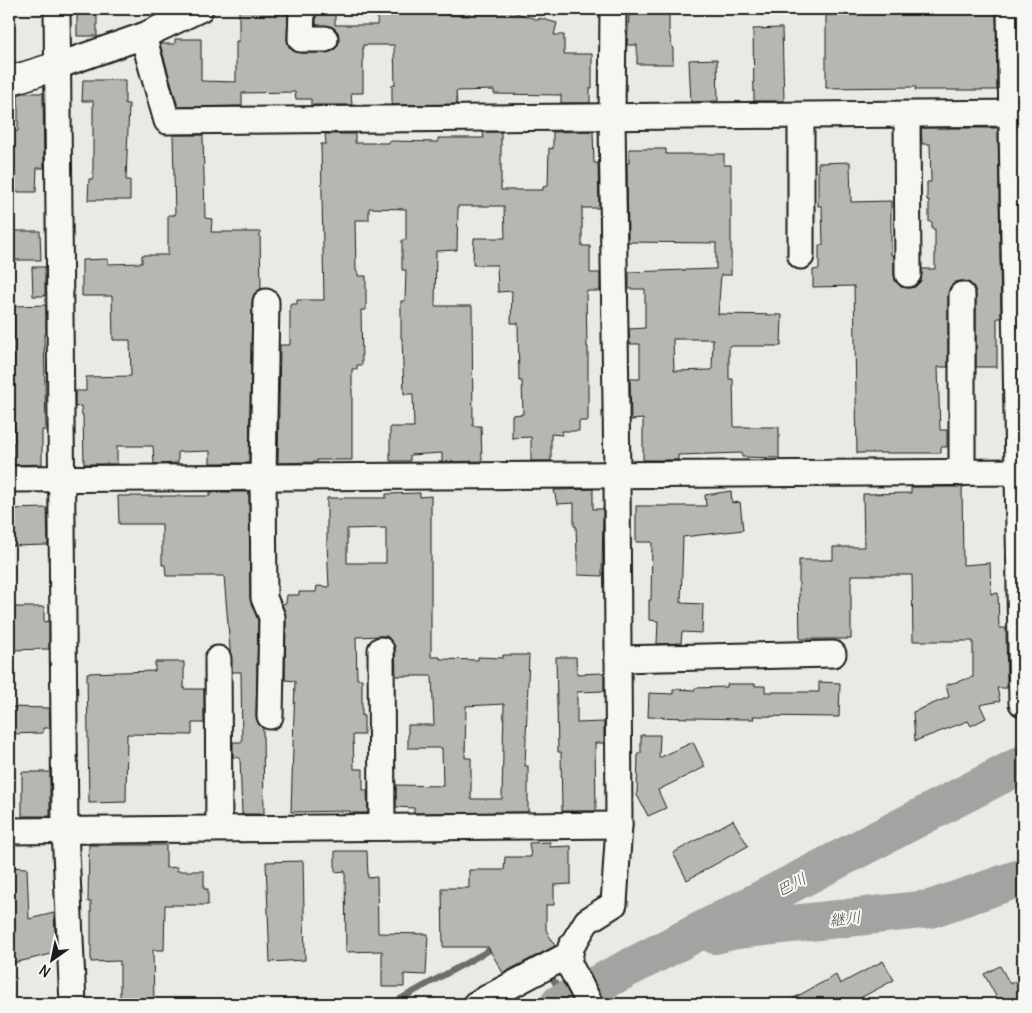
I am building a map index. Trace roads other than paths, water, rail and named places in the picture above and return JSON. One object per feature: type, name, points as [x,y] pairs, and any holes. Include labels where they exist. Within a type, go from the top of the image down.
[{"type":"street","points":[[56,9],[65,830],[73,1004]]},
{"type":"street","points":[[9,81],[143,36],[200,9]]},
{"type":"street","points":[[302,9],[301,39],[325,39]]},
{"type":"street","points":[[590,1004],[569,958],[571,947],[587,921],[614,904],[619,825],[612,118],[613,9]]},
{"type":"street","points":[[1010,9],[1018,113],[1022,703]]},
{"type":"street","points":[[143,36],[167,121],[1018,113]]},
{"type":"street","points":[[907,114],[908,274]]},
{"type":"street","points":[[800,256],[801,116]]},
{"type":"street","points":[[962,295],[962,473]]},
{"type":"street","points":[[266,302],[263,477],[264,598],[272,617],[270,716]]},
{"type":"street","points":[[9,480],[1020,472]]},
{"type":"street","points":[[381,650],[382,827]]},
{"type":"street","points":[[618,659],[833,654]]},
{"type":"street","points":[[218,659],[219,828]]},
{"type":"street","points":[[9,831],[619,825]]},
{"type":"street","points":[[476,1004],[569,958]]},
{"type":"waterway","name":"巴川","points":[[559,1004],[1023,764]]},
{"type":"waterway","name":"継川","points":[[715,935],[736,930],[930,909],[1023,877]]},
{"type":"waterway","points":[[391,1004],[497,946]]},
{"type":"waterway","points":[[548,972],[566,1000]]}]
